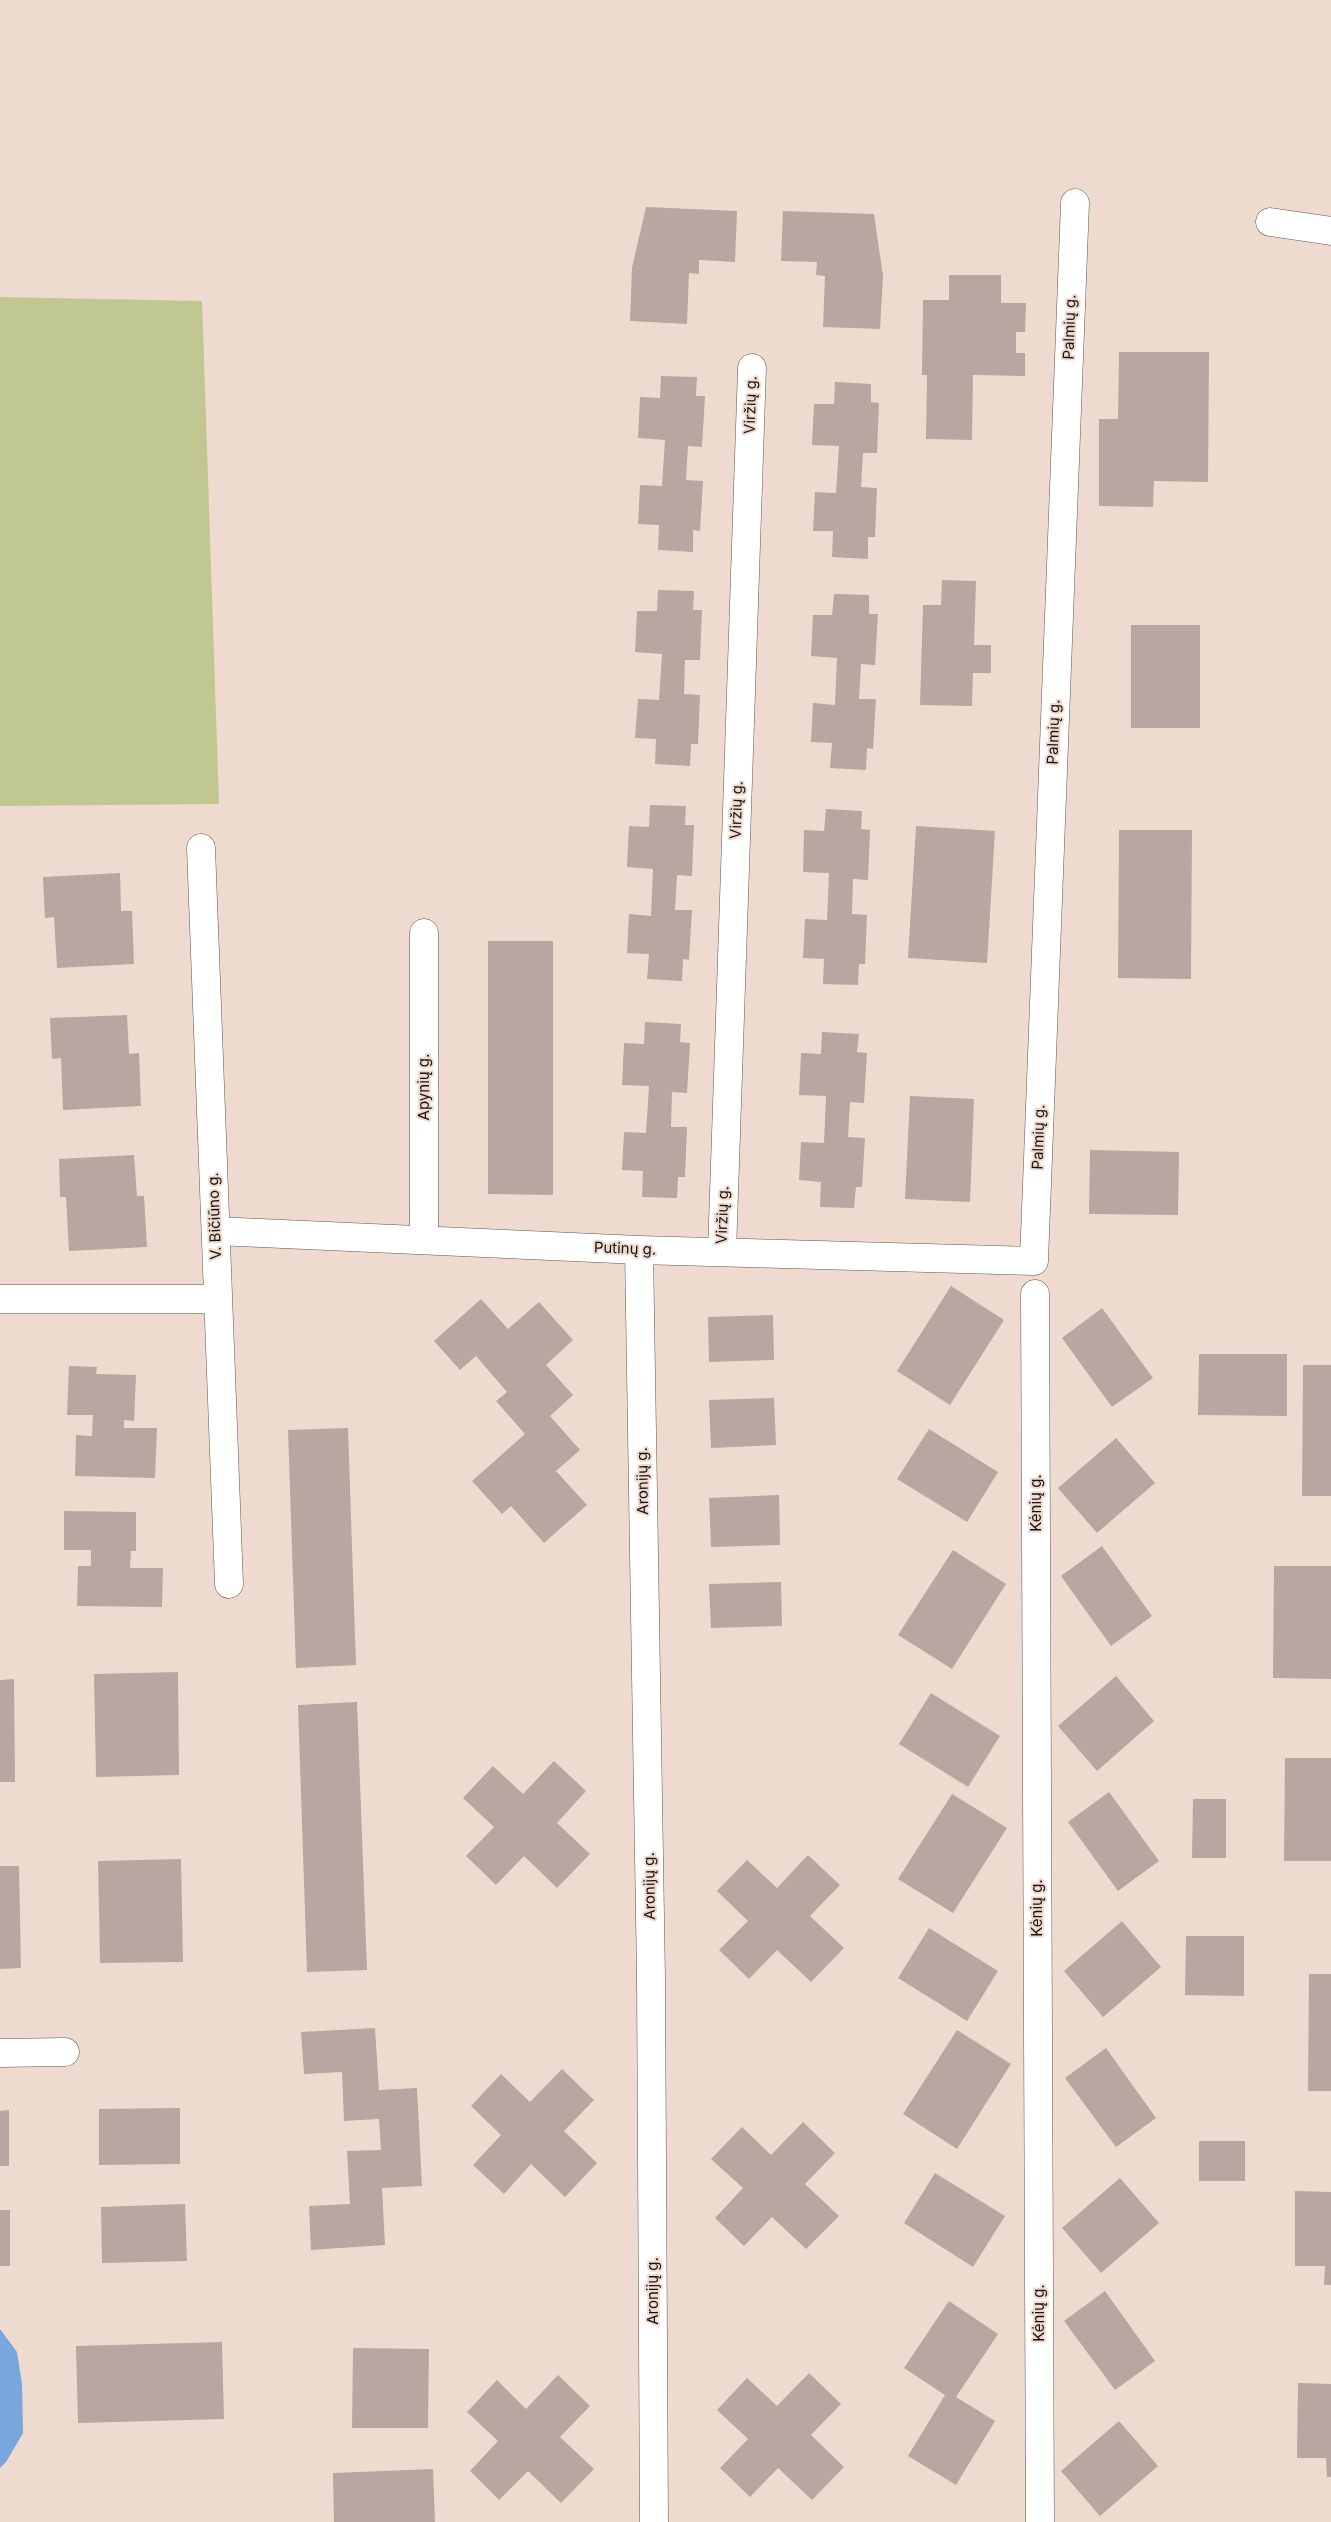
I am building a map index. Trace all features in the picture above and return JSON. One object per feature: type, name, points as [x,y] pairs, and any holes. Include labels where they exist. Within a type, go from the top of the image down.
[{"type":"street","name":"Palmių g.","points":[[1034,1261],[1075,203]]},
{"type":"street","points":[[1270,222],[1331,231]]},
{"type":"street","name":"Viržių g.","points":[[722,1252],[752,368]]},
{"type":"street","name":"V. Bičiūno g.","points":[[201,848],[229,1584]]},
{"type":"street","name":"Apynių g.","points":[[424,933],[424,1240]]},
{"type":"street","name":"Putinų g.","points":[[216,1231],[639,1250],[1034,1261]]},
{"type":"street","name":"Aronijų g.","points":[[639,1250],[652,1988],[654,2522]]},
{"type":"street","name":"Kėnių g.","points":[[1034,1294],[1040,2522]]},
{"type":"street","points":[[0,1299],[218,1299]]},
{"type":"street","points":[[0,2053],[65,2052]]},
{"type":"green space","points":[[0,297],[202,301],[219,804],[0,806]]},
{"type":"water","points":[[0,2329],[17,2352],[22,2384],[23,2433],[6,2462],[0,2468]]},
{"type":"building","points":[[646,207],[737,211],[735,262],[699,260],[699,274],[689,273],[687,324],[630,321],[632,268]]},
{"type":"building","points":[[783,211],[874,214],[883,276],[880,329],[823,327],[825,276],[816,275],[817,262],[781,261]]},
{"type":"building","points":[[949,275],[1001,275],[1001,303],[1026,303],[1025,332],[1016,332],[1016,353],[1025,353],[1025,376],[973,375],[972,440],[926,439],[927,375],[922,375],[923,300],[949,300]]},
{"type":"building","points":[[1119,352],[1209,352],[1208,482],[1154,481],[1153,507],[1099,506],[1099,419],[1118,419]]},
{"type":"building","points":[[661,376],[697,377],[696,396],[705,396],[702,447],[688,446],[686,480],[703,481],[700,531],[693,530],[693,552],[658,550],[659,525],[638,524],[640,485],[662,486],[665,440],[638,438],[640,397],[660,398]]},
{"type":"building","points":[[835,382],[871,384],[871,402],[879,403],[877,453],[863,453],[861,487],[877,488],[875,537],[868,537],[868,559],[832,557],[833,531],[813,531],[815,492],[836,493],[839,446],[812,445],[814,404],[834,404]]},
{"type":"building","points":[[942,580],[976,581],[974,645],[991,645],[991,673],[973,673],[972,706],[920,705],[923,605],[941,605]]},
{"type":"building","points":[[658,590],[694,591],[693,610],[702,610],[700,660],[685,660],[684,694],[700,695],[698,744],[691,744],[690,766],[655,764],[656,739],[635,738],[638,699],[659,700],[662,654],[635,652],[637,611],[657,611]]},
{"type":"building","points":[[834,594],[869,595],[869,614],[878,614],[875,665],[861,664],[859,699],[876,699],[873,749],[867,748],[866,770],[830,768],[832,743],[811,742],[813,703],[835,705],[837,658],[811,656],[813,615],[832,615]]},
{"type":"building","points":[[1131,625],[1200,625],[1200,728],[1131,728]]},
{"type":"building","points":[[650,805],[686,806],[685,825],[694,825],[692,876],[677,875],[675,910],[692,910],[689,960],[683,959],[682,981],[647,979],[649,954],[627,953],[629,914],[651,916],[653,869],[627,867],[629,826],[649,827]]},
{"type":"building","points":[[826,809],[862,811],[861,829],[870,830],[868,880],[853,879],[852,914],[867,915],[865,964],[859,964],[858,985],[823,984],[824,959],[803,958],[805,919],[827,920],[829,873],[803,872],[804,830],[824,831]]},
{"type":"building","points":[[916,826],[995,831],[987,963],[908,958]]},
{"type":"building","points":[[1119,830],[1192,830],[1191,979],[1118,978]]},
{"type":"building","points":[[120,873],[121,911],[132,911],[134,964],[57,968],[54,917],[45,918],[43,877]]},
{"type":"building","points":[[488,941],[553,941],[553,1195],[488,1194]]},
{"type":"building","points":[[127,1015],[129,1054],[139,1053],[141,1106],[63,1110],[61,1058],[52,1059],[50,1018]]},
{"type":"building","points":[[645,1022],[681,1024],[680,1042],[690,1043],[687,1093],[672,1092],[671,1127],[687,1127],[685,1177],[678,1177],[677,1198],[642,1197],[643,1171],[622,1170],[624,1132],[646,1133],[649,1086],[622,1085],[624,1043],[644,1044]]},
{"type":"building","points":[[822,1032],[859,1034],[857,1052],[867,1053],[864,1103],[850,1102],[848,1137],[865,1138],[862,1187],[856,1187],[854,1208],[820,1207],[821,1182],[799,1180],[801,1142],[824,1143],[826,1096],[799,1095],[801,1053],[821,1054]]},
{"type":"building","points":[[910,1096],[974,1099],[970,1202],[905,1199]]},
{"type":"building","points":[[1090,1150],[1179,1152],[1178,1215],[1089,1214]]},
{"type":"building","points":[[134,1155],[137,1196],[144,1196],[147,1247],[69,1251],[66,1197],[60,1197],[59,1159]]},
{"type":"building","points":[[951,1286],[1004,1320],[950,1405],[897,1371]]},
{"type":"building","points":[[481,1299],[508,1329],[539,1302],[573,1340],[546,1365],[573,1395],[550,1416],[580,1450],[556,1471],[587,1505],[544,1543],[511,1506],[502,1514],[472,1481],[525,1434],[496,1401],[507,1392],[476,1356],[460,1370],[434,1341]]},
{"type":"building","points":[[1102,1308],[1153,1378],[1112,1407],[1062,1338]]},
{"type":"building","points":[[773,1315],[774,1360],[709,1362],[708,1317]]},
{"type":"building","points":[[1199,1354],[1287,1354],[1287,1416],[1198,1415]]},
{"type":"building","points":[[1303,1365],[1331,1365],[1331,1496],[1302,1496]]},
{"type":"building","points":[[69,1366],[97,1367],[96,1374],[136,1375],[134,1421],[124,1420],[124,1428],[157,1428],[155,1478],[75,1476],[76,1435],[92,1436],[93,1415],[67,1415]]},
{"type":"building","points":[[774,1398],[776,1445],[711,1448],[709,1400]]},
{"type":"building","points":[[348,1428],[356,1665],[296,1668],[288,1430]]},
{"type":"building","points":[[929,1429],[998,1472],[967,1522],[897,1479]]},
{"type":"building","points":[[1116,1438],[1155,1483],[1097,1533],[1058,1488]]},
{"type":"building","points":[[779,1495],[780,1545],[711,1547],[709,1498]]},
{"type":"building","points":[[64,1511],[136,1512],[136,1551],[131,1551],[130,1568],[163,1568],[162,1607],[77,1606],[78,1566],[91,1566],[91,1550],[64,1550]]},
{"type":"building","points":[[1102,1546],[1152,1616],[1111,1646],[1061,1576]]},
{"type":"building","points":[[953,1550],[1006,1584],[952,1669],[898,1635]]},
{"type":"building","points":[[1274,1566],[1331,1566],[1331,1679],[1273,1678]]},
{"type":"building","points":[[781,1582],[782,1626],[711,1628],[709,1584]]},
{"type":"building","points":[[178,1672],[179,1775],[96,1777],[94,1674]]},
{"type":"building","points":[[1116,1676],[1154,1721],[1097,1771],[1058,1726]]},
{"type":"building","points":[[14,1679],[15,1782],[0,1782],[0,1680]]},
{"type":"building","points":[[931,1693],[1000,1736],[968,1787],[899,1744]]},
{"type":"building","points":[[357,1702],[367,1970],[307,1972],[298,1705]]},
{"type":"building","points":[[1285,1758],[1331,1758],[1331,1861],[1284,1861]]},
{"type":"building","points":[[554,1761],[586,1791],[557,1823],[590,1854],[557,1888],[524,1856],[496,1885],[466,1856],[494,1827],[463,1798],[493,1766],[523,1794]]},
{"type":"building","points":[[1109,1792],[1159,1861],[1118,1891],[1068,1822]]},
{"type":"building","points":[[952,1794],[1007,1828],[953,1913],[898,1879]]},
{"type":"building","points":[[1193,1799],[1226,1799],[1226,1858],[1192,1858]]},
{"type":"building","points":[[808,1855],[840,1885],[810,1916],[844,1948],[811,1982],[777,1950],[749,1979],[719,1950],[748,1921],[717,1891],[747,1860],[777,1888]]},
{"type":"building","points":[[181,1859],[183,1962],[100,1963],[98,1861]]},
{"type":"building","points":[[0,1866],[19,1866],[21,1968],[0,1969]]},
{"type":"building","points":[[1122,1921],[1161,1967],[1103,2017],[1064,1971]]},
{"type":"building","points":[[929,1928],[998,1971],[967,2021],[898,1978]]},
{"type":"building","points":[[1186,1936],[1244,1936],[1244,1996],[1185,1995]]},
{"type":"building","points":[[1309,1974],[1331,1974],[1331,2091],[1308,2091]]},
{"type":"building","points":[[375,2028],[379,2090],[417,2088],[422,2186],[382,2188],[385,2245],[311,2250],[309,2206],[350,2204],[347,2151],[381,2150],[379,2119],[344,2121],[342,2072],[304,2074],[301,2032]]},
{"type":"building","points":[[957,2030],[1011,2064],[957,2149],[903,2114]]},
{"type":"building","points":[[1106,2048],[1156,2118],[1116,2147],[1065,2078]]},
{"type":"building","points":[[562,2069],[594,2100],[564,2131],[597,2163],[565,2197],[531,2164],[504,2194],[473,2165],[501,2135],[471,2106],[501,2074],[530,2102]]},
{"type":"building","points":[[180,2108],[180,2164],[99,2165],[99,2109]]},
{"type":"building","points":[[9,2110],[9,2166],[0,2166],[0,2111]]},
{"type":"building","points":[[803,2122],[835,2153],[805,2184],[839,2216],[806,2249],[772,2217],[744,2246],[715,2218],[743,2188],[711,2159],[742,2127],[771,2155]]},
{"type":"building","points":[[1199,2141],[1245,2141],[1245,2181],[1199,2181]]},
{"type":"building","points":[[935,2173],[1005,2216],[973,2267],[904,2223]]},
{"type":"building","points":[[1120,2178],[1159,2223],[1101,2273],[1062,2228]]},
{"type":"building","points":[[1295,2191],[1331,2192],[1331,2285],[1324,2285],[1325,2266],[1295,2266]]},
{"type":"building","points":[[185,2204],[187,2261],[102,2263],[101,2207]]},
{"type":"building","points":[[0,2210],[10,2210],[10,2266],[0,2266]]},
{"type":"building","points":[[1105,2291],[1155,2361],[1115,2390],[1064,2321]]},
{"type":"building","points":[[949,2301],[998,2334],[956,2397],[995,2421],[956,2485],[908,2456],[945,2395],[904,2368]]},
{"type":"building","points":[[222,2342],[224,2419],[78,2423],[76,2346]]},
{"type":"building","points":[[353,2348],[429,2349],[428,2428],[352,2428]]},
{"type":"building","points":[[809,2373],[841,2404],[811,2435],[844,2467],[812,2500],[778,2468],[750,2497],[720,2468],[748,2439],[717,2410],[747,2378],[777,2406]]},
{"type":"building","points":[[558,2375],[590,2406],[560,2437],[594,2469],[561,2503],[528,2471],[499,2500],[470,2471],[498,2441],[467,2412],[497,2380],[526,2409]]},
{"type":"building","points":[[1298,2383],[1331,2384],[1331,2477],[1327,2477],[1326,2458],[1297,2458]]},
{"type":"building","points":[[1119,2421],[1158,2466],[1100,2516],[1061,2471]]},
{"type":"building","points":[[433,2469],[435,2522],[334,2522],[333,2473]]}]
